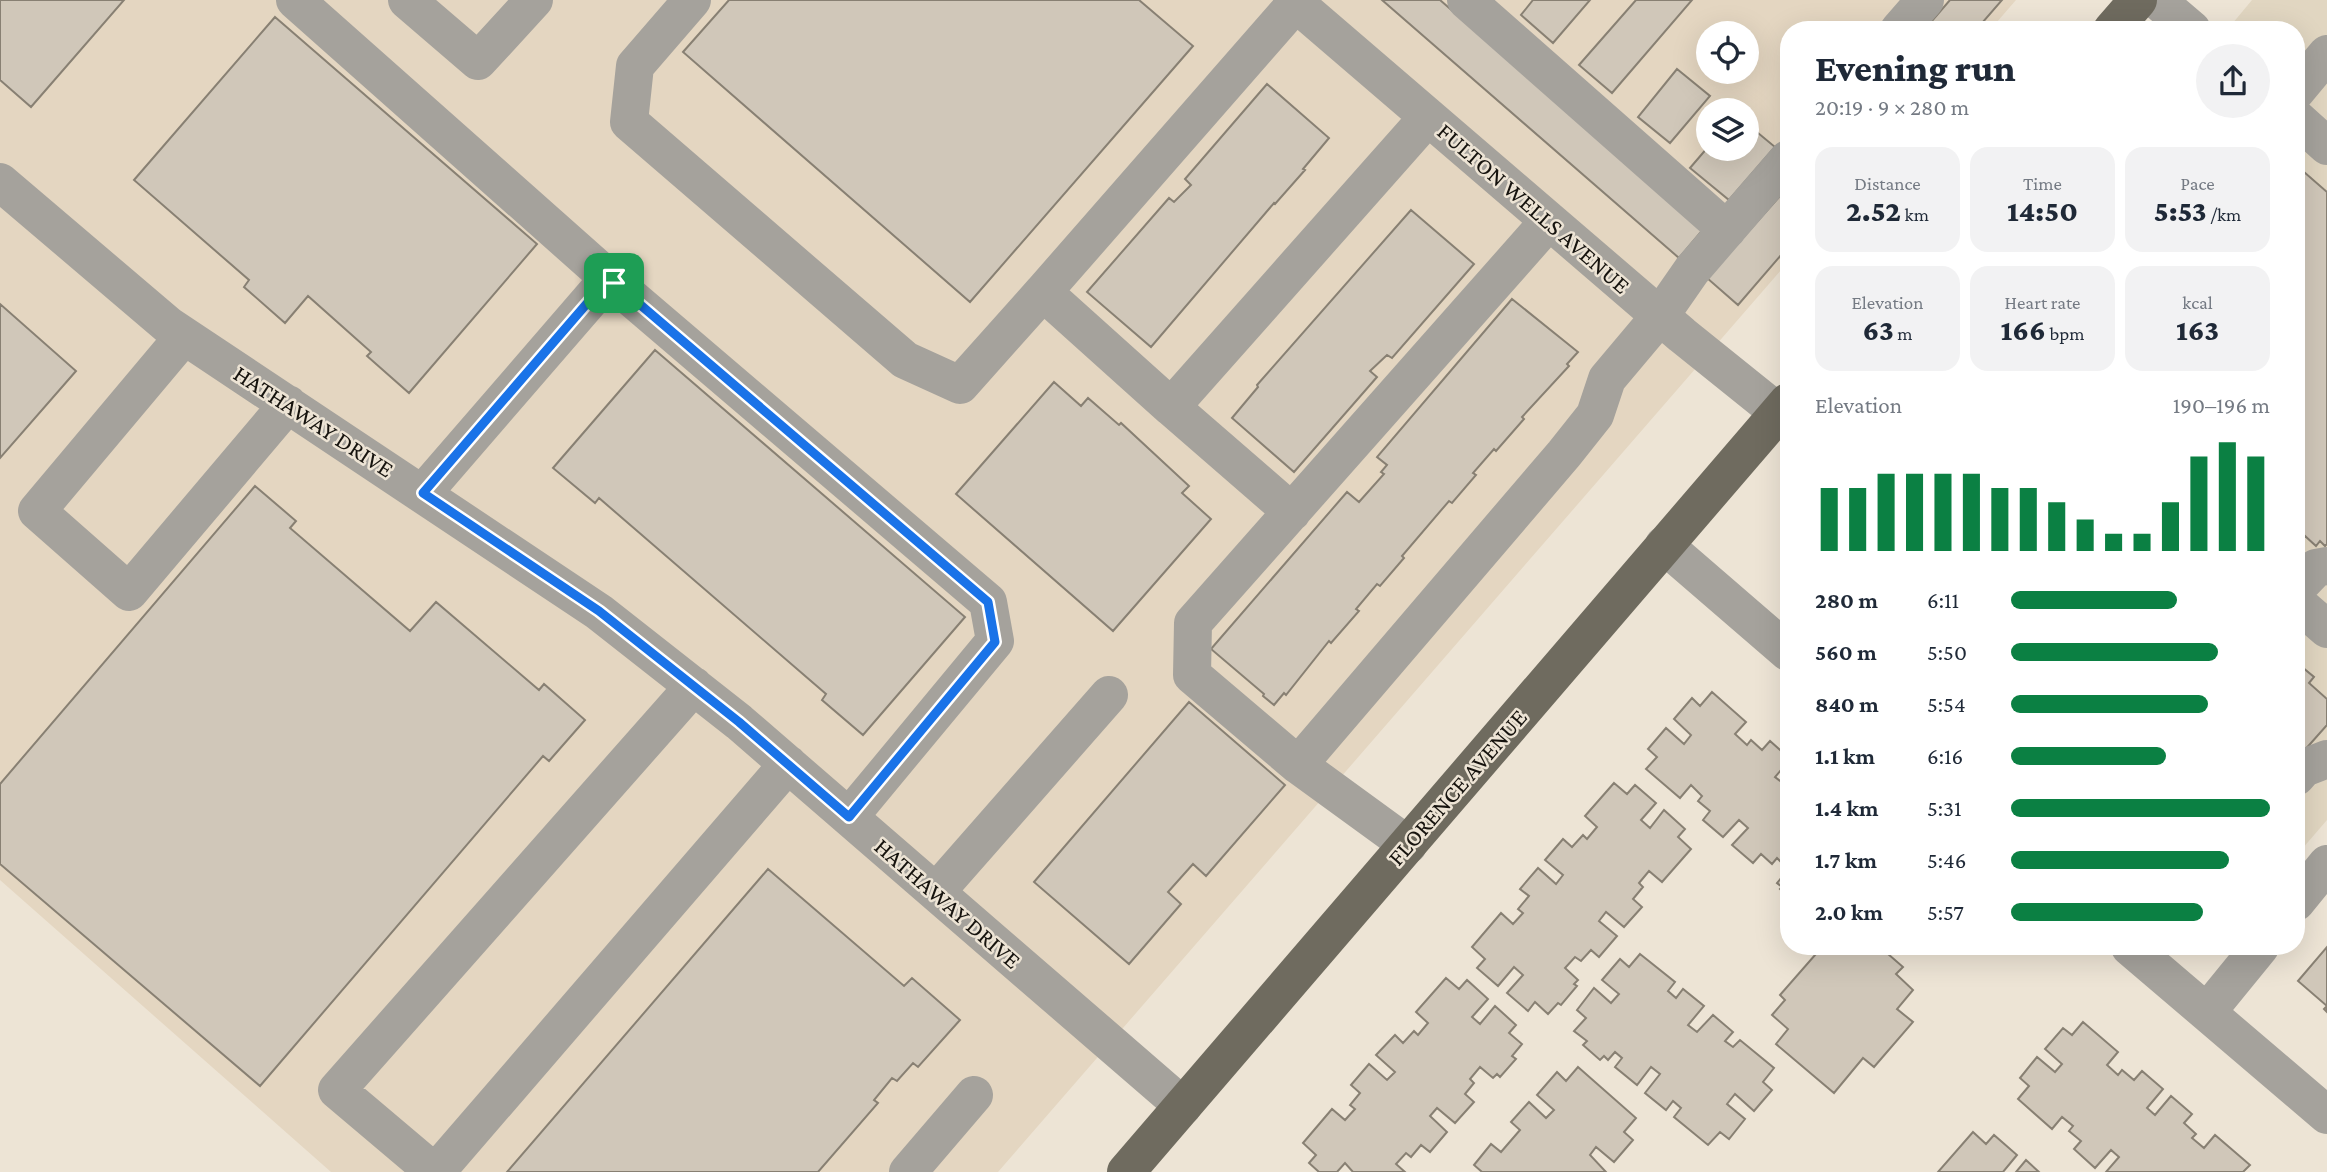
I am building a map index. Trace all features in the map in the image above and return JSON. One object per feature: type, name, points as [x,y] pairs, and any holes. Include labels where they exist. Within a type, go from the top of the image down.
[{"type":"main road","points":[[2120,21],[2138,0]]},
{"type":"main road","name":"FLORENCE AVENUE","points":[[1126,1172],[1780,412]]},
{"type":"street","points":[[295,0],[609,278],[988,602],[995,642],[849,817]]},
{"type":"street","points":[[407,0],[478,61],[534,0]]},
{"type":"street","points":[[692,0],[635,66],[629,122],[905,360],[960,385],[1294,2]]},
{"type":"street","points":[[1466,0],[1727,230]]},
{"type":"street","points":[[1907,21],[1925,0]]},
{"type":"street","points":[[2157,0],[2182,21]]},
{"type":"street","name":"FULTON WELLS AVENUE","points":[[1294,2],[1660,316],[1780,404]]},
{"type":"street","points":[[2305,80],[2327,54]]},
{"type":"street","points":[[1171,407],[1428,117]]},
{"type":"street","points":[[2305,126],[2327,146]]},
{"type":"street","points":[[1298,765],[1572,444],[1595,415],[1607,379],[1660,316],[1692,270],[1780,168]]},
{"type":"street","name":"HATHAWAY DRIVE","points":[[0,182],[168,325],[599,611],[788,764],[1183,1106]]},
{"type":"street","points":[[1408,845],[1298,765],[1192,675],[1193,623],[1549,221]]},
{"type":"street","points":[[423,493],[609,278]]},
{"type":"street","points":[[1043,292],[1293,512]]},
{"type":"street","points":[[184,336],[37,511],[129,592],[288,404]]},
{"type":"street","points":[[1664,545],[1780,645]]},
{"type":"street","points":[[2305,580],[2316,568],[2327,566]]},
{"type":"street","points":[[2305,610],[2327,629]]},
{"type":"street","points":[[694,686],[337,1090],[435,1172],[788,764]]},
{"type":"street","points":[[936,892],[1109,695]]},
{"type":"street","points":[[2305,768],[2327,759]]},
{"type":"street","points":[[2305,891],[2327,864]]},
{"type":"street","points":[[2139,955],[2327,1115]]},
{"type":"street","points":[[2207,1012],[2253,955]]},
{"type":"street","points":[[908,1172],[974,1095]]},
{"type":"shaded area","points":[[0,0],[2016,0],[1998,21],[1780,21],[1780,271],[998,1172],[331,1172],[0,880]]},
{"type":"shaded area","points":[[2252,0],[2327,0],[2327,820],[2305,846],[2305,21],[2234,21]]},
{"type":"building","points":[[0,0],[124,0],[31,107],[0,80]]},
{"type":"building","points":[[729,0],[1139,0],[1193,46],[970,302],[683,52]]},
{"type":"building","points":[[1382,0],[1440,0],[1699,225],[1706,226],[1679,258]]},
{"type":"building","points":[[1533,0],[1590,0],[1553,43],[1521,15]]},
{"type":"building","points":[[1636,0],[1692,0],[1612,93],[1579,65]]},
{"type":"building","points":[[1950,0],[2002,0],[1984,21],[1932,21]]},
{"type":"building","points":[[275,17],[537,244],[409,393],[367,356],[371,352],[308,296],[285,323],[244,287],[249,280],[134,180]]},
{"type":"building","points":[[1677,69],[1710,96],[1696,98],[1696,112],[1670,143],[1638,117]]},
{"type":"building","points":[[1267,84],[1329,138],[1303,169],[1305,170],[1151,347],[1087,292],[1169,198],[1174,202],[1191,185],[1185,179]]},
{"type":"building","points":[[1759,134],[1775,147],[1729,200],[1690,168],[1696,161],[1759,161]]},
{"type":"building","points":[[2305,173],[2327,192],[2327,544],[2325,546],[2320,541],[2316,546],[2305,536]]},
{"type":"building","points":[[1780,196],[1780,256],[1738,305],[1707,278]]},
{"type":"building","points":[[1411,210],[1474,264],[1392,358],[1387,355],[1370,371],[1377,377],[1294,472],[1232,418],[1257,385]]},
{"type":"building","points":[[1512,299],[1578,352],[1567,364],[1569,366],[1522,417],[1524,419],[1473,473],[1476,475],[1452,503],[1449,501],[1380,586],[1377,584],[1356,609],[1359,611],[1331,643],[1329,641],[1286,695],[1284,693],[1274,705],[1211,649],[1347,492],[1359,502],[1384,474],[1381,472],[1387,465],[1377,457]]},
{"type":"building","points":[[0,304],[76,371],[0,458]]},
{"type":"building","points":[[655,350],[965,617],[863,735],[822,700],[826,694],[599,498],[595,503],[553,468]]},
{"type":"building","points":[[1054,382],[1081,406],[1088,398],[1119,425],[1121,423],[1189,486],[1182,493],[1211,519],[1113,631],[956,494]]},
{"type":"building","points":[[255,486],[296,521],[290,528],[410,631],[436,602],[539,690],[544,684],[585,720],[549,761],[543,756],[260,1086],[0,864],[0,784]]},
{"type":"building","points":[[2305,670],[2314,677],[2309,683],[2327,699],[2327,725],[2305,750]]},
{"type":"building","points":[[1712,692],[1746,722],[1735,734],[1747,745],[1751,740],[1762,750],[1770,741],[1780,750],[1780,771],[1775,777],[1780,781],[1780,861],[1777,858],[1772,864],[1761,854],[1753,863],[1732,845],[1748,828],[1739,820],[1723,837],[1703,820],[1710,811],[1698,801],[1702,796],[1691,785],[1680,798],[1646,769],[1657,757],[1648,749],[1666,728],[1684,744],[1691,735],[1674,719],[1692,698],[1700,706]]},
{"type":"building","points":[[1189,702],[1285,785],[1206,876],[1193,864],[1168,892],[1181,904],[1129,964],[1034,882]]},
{"type":"building","points":[[1614,783],[1627,794],[1635,785],[1656,803],[1641,820],[1650,828],[1664,810],[1685,829],[1678,837],[1691,849],[1662,882],[1649,871],[1639,883],[1643,887],[1633,899],[1642,907],[1624,927],[1606,912],[1599,921],[1617,936],[1599,957],[1591,950],[1581,961],[1575,957],[1565,968],[1578,980],[1574,984],[1577,986],[1561,1005],[1558,1003],[1548,1014],[1535,1002],[1528,1011],[1507,993],[1523,975],[1514,967],[1498,986],[1477,968],[1485,959],[1472,947],[1501,913],[1513,924],[1523,913],[1518,909],[1529,896],[1520,889],[1538,868],[1556,884],[1563,875],[1545,860],[1563,839],[1572,847],[1583,835],[1587,839],[1597,827],[1585,816]]},
{"type":"building","points":[[768,869],[904,986],[912,978],[960,1020],[918,1067],[913,1063],[897,1081],[892,1078],[874,1100],[878,1103],[818,1172],[507,1172]]},
{"type":"building","points":[[2327,947],[2327,1006],[2298,981]]},
{"type":"building","points":[[1640,954],[1675,982],[1668,991],[1676,998],[1683,989],[1704,1006],[1688,1025],[1697,1032],[1713,1015],[1733,1032],[1725,1041],[1733,1047],[1740,1040],[1774,1068],[1763,1082],[1772,1090],[1754,1111],[1735,1094],[1727,1104],[1745,1119],[1729,1139],[1720,1132],[1708,1145],[1674,1117],[1681,1108],[1673,1101],[1666,1110],[1645,1093],[1660,1074],[1651,1067],[1637,1085],[1615,1067],[1622,1058],[1615,1052],[1608,1060],[1604,1056],[1600,1060],[1583,1045],[1587,1041],[1574,1031],[1586,1018],[1577,1010],[1594,988],[1611,1003],[1619,994],[1602,980],[1620,959],[1629,967]]},
{"type":"building","points":[[1815,955],[1889,955],[1903,967],[1896,974],[1913,990],[1897,1009],[1913,1022],[1874,1067],[1863,1058],[1834,1093],[1776,1044],[1788,1029],[1772,1015],[1785,1000],[1780,995]]},
{"type":"building","points":[[1446,978],[1459,989],[1467,980],[1488,999],[1472,1017],[1480,1024],[1495,1006],[1516,1025],[1509,1033],[1522,1044],[1512,1056],[1516,1059],[1500,1077],[1497,1074],[1493,1078],[1480,1067],[1470,1079],[1474,1083],[1465,1094],[1474,1102],[1455,1123],[1437,1108],[1430,1116],[1447,1132],[1430,1152],[1421,1145],[1411,1157],[1406,1153],[1396,1164],[1405,1172],[1353,1172],[1345,1163],[1337,1172],[1319,1172],[1309,1163],[1316,1155],[1303,1143],[1332,1109],[1345,1120],[1355,1109],[1350,1105],[1360,1093],[1351,1085],[1369,1064],[1387,1080],[1395,1072],[1376,1055],[1395,1035],[1403,1043],[1414,1031],[1418,1035],[1428,1023],[1416,1012]]},
{"type":"building","points":[[2083,1022],[2118,1052],[2107,1065],[2118,1075],[2122,1070],[2134,1080],[2142,1071],[2163,1089],[2147,1108],[2155,1115],[2171,1096],[2192,1114],[2184,1123],[2196,1134],[2192,1138],[2204,1148],[2215,1135],[2250,1165],[2243,1172],[2106,1172],[2119,1157],[2111,1150],[2095,1168],[2074,1149],[2081,1141],[2069,1131],[2073,1126],[2062,1117],[2052,1129],[2018,1099],[2029,1086],[2020,1078],[2037,1057],[2055,1072],[2062,1064],[2045,1049],[2063,1028],[2072,1035]]},
{"type":"building","points":[[1578,1067],[1636,1118],[1624,1132],[1633,1140],[1614,1162],[1596,1147],[1590,1155],[1606,1172],[1482,1172],[1474,1165],[1491,1144],[1501,1152],[1520,1130],[1511,1122],[1529,1102],[1546,1118],[1554,1110],[1537,1095],[1557,1072],[1566,1081]]},
{"type":"building","points":[[1973,1132],[1986,1144],[1994,1135],[2017,1155],[2003,1172],[1938,1172]]},
{"type":"building","points":[[2026,1160],[2039,1172],[2016,1172]]},
{"type":"route","points":[[609,278],[614,283],[988,602],[995,642],[849,817],[739,722],[599,611],[423,493],[609,278]]}]
